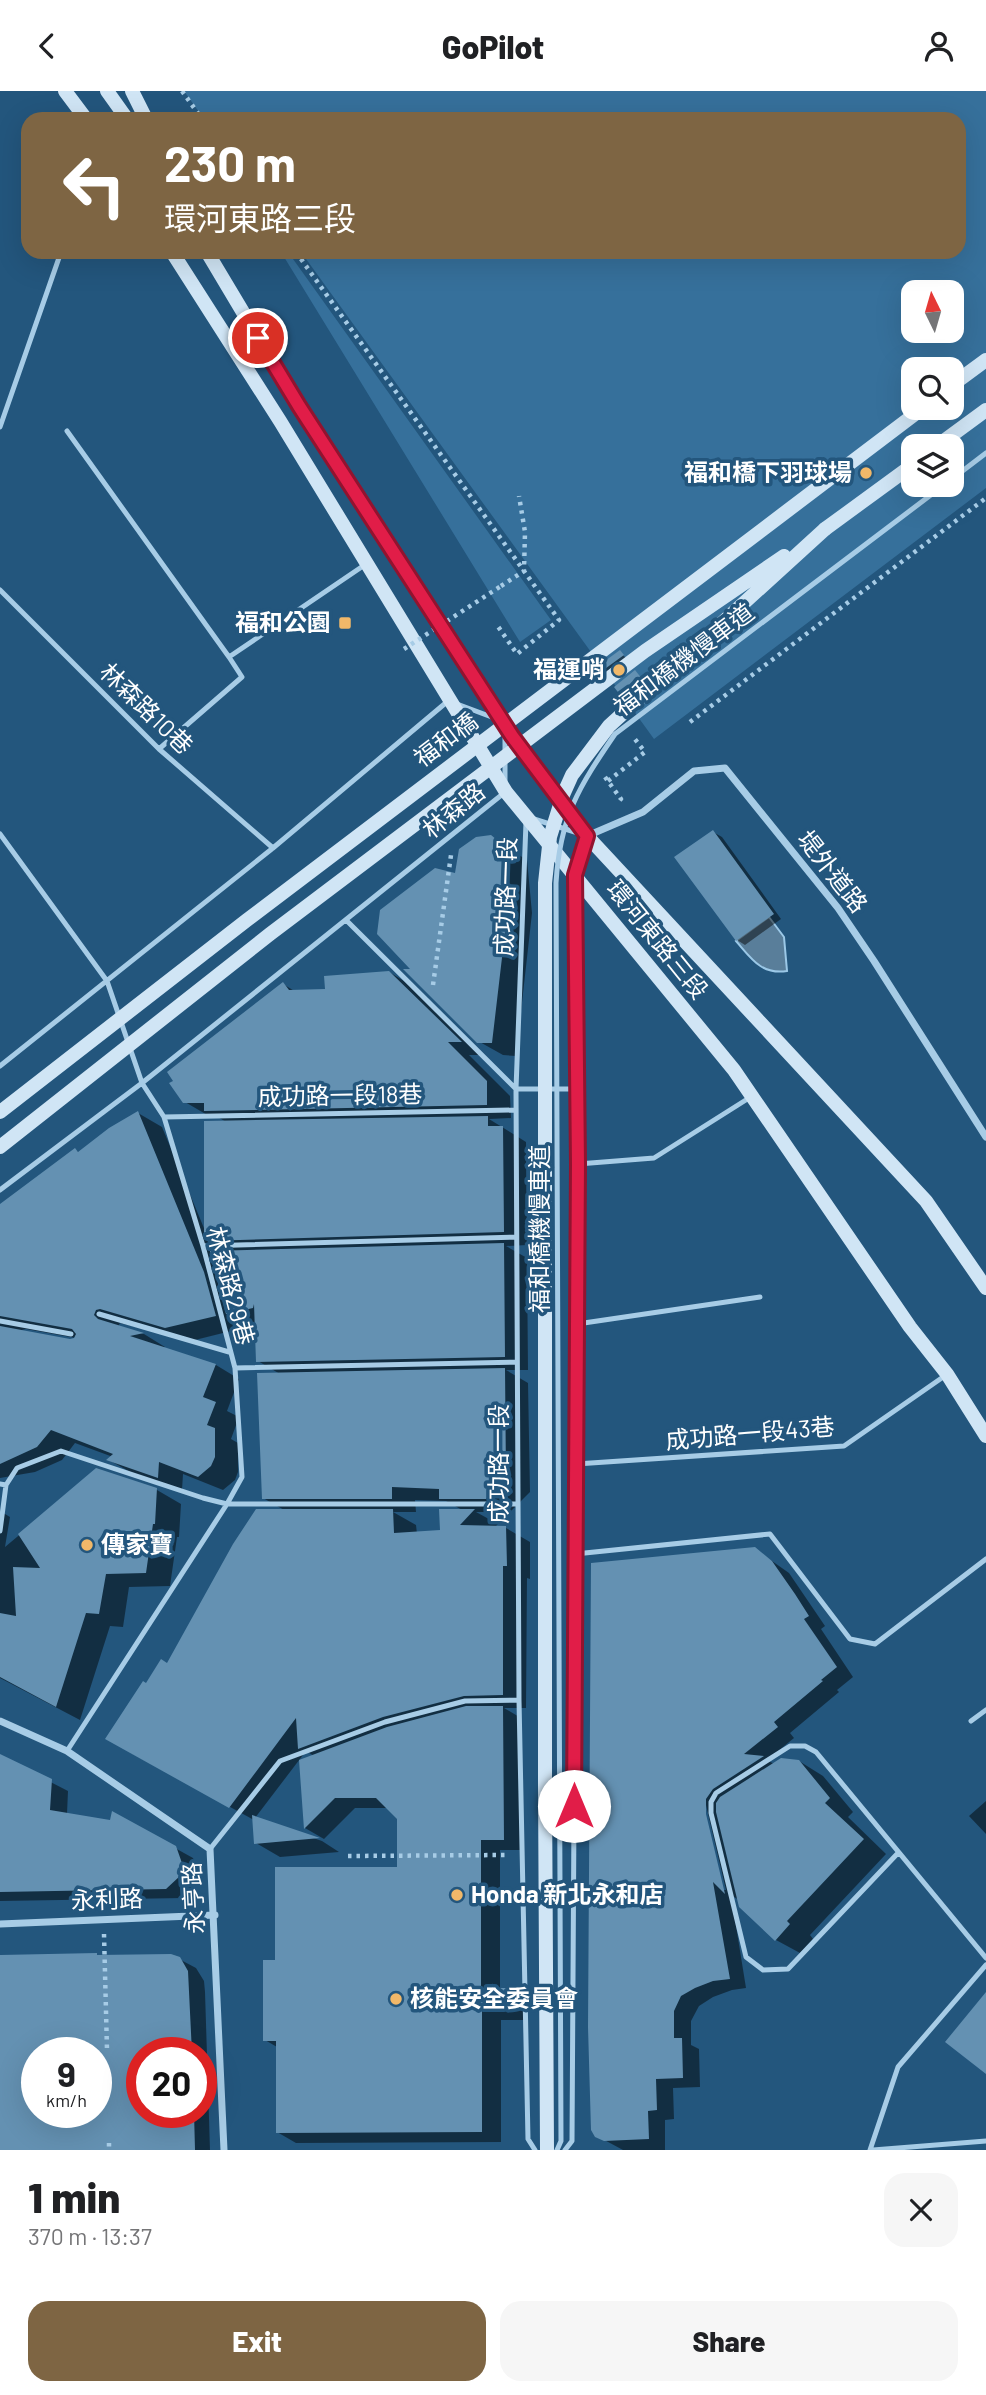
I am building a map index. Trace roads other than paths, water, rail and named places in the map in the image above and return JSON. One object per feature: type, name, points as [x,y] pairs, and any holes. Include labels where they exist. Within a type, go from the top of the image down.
[{"type":"main road","points":[[65,91],[81,112]]},
{"type":"main road","points":[[107,91],[122,112]]},
{"type":"main road","points":[[132,91],[142,112]]},
{"type":"main road","name":"環河東路三段","points":[[176,259],[280,421],[506,792],[734,1070],[909,1328],[947,1374],[986,1436]]},
{"type":"main road","name":"環河東路三段","points":[[210,259],[299,406],[512,736],[587,836],[926,1201],[986,1288]]},
{"type":"main road","points":[[214,259],[217,270]]},
{"type":"main road","points":[[964,377],[986,360]]},
{"type":"main road","points":[[953,434],[986,410]]},
{"type":"main road","name":"福和橋","points":[[0,1112],[247,920],[907,420]]},
{"type":"main road","name":"福和橋","points":[[0,1147],[270,933],[645,651],[825,529],[901,473]]},
{"type":"main road","points":[[547,2150],[544,1783],[547,855],[552,829],[572,775],[609,726],[825,529]]},
{"type":"street","name":"堤外道路","points":[[587,836],[643,812],[694,771],[726,768],[838,908],[986,1137]]},
{"type":"street","name":"永亨路","points":[[0,1721],[66,1751],[210,1849],[224,2150]]},
{"type":"street","name":"永利路","points":[[0,1924],[215,1915]]},
{"type":"lane","points":[[0,427],[59,259]]},
{"type":"lane","points":[[67,431],[242,677],[159,748]]},
{"type":"lane","points":[[964,470],[986,453]]},
{"type":"lane","name":"福和橋機慢車道","points":[[557,2150],[561,2141],[556,897],[560,841],[566,818],[582,783],[615,734],[928,497]]},
{"type":"lane","points":[[229,657],[366,564]]},
{"type":"lane","name":"林森路10巷","points":[[0,590],[159,748],[273,848]]},
{"type":"lane","points":[[0,1066],[273,848],[449,700],[505,722]]},
{"type":"lane","name":"林森路","points":[[0,1190],[142,1083],[506,792],[505,722]]},
{"type":"lane","name":"成功路一段","points":[[535,2150],[528,2139],[516,1504],[516,1089],[526,816],[587,836]]},
{"type":"lane","name":"林森路29巷","points":[[0,834],[107,981],[142,1083],[164,1117],[203,1246],[234,1368],[242,1476],[227,1504],[66,1751]]},
{"type":"lane","points":[[565,2150],[572,2141],[578,1164],[575,875],[587,836]]},
{"type":"lane","points":[[346,920],[516,1089],[578,1089]]},
{"type":"lane","points":[[578,1164],[654,1158],[752,1096]]},
{"type":"lane","name":"成功路一段18巷","points":[[164,1117],[516,1109]]},
{"type":"lane","points":[[203,1246],[516,1237]]},
{"type":"lane","points":[[577,1324],[760,1297]]},
{"type":"lane","points":[[99,1314],[229,1352]]},
{"type":"lane","points":[[0,1321],[71,1334]]},
{"type":"lane","points":[[234,1368],[517,1362]]},
{"type":"lane","name":"成功路一段43巷","points":[[576,1464],[844,1446],[947,1374]]},
{"type":"lane","points":[[0,1531],[3,1485],[17,1468],[61,1451],[203,1499],[227,1504],[516,1504]]},
{"type":"lane","points":[[575,1554],[770,1534],[850,1639],[874,1644],[986,1559]]},
{"type":"lane","points":[[210,1849],[279,1761],[385,1722],[464,1702],[519,1700]]},
{"type":"lane","points":[[971,1721],[986,1710]]},
{"type":"lane","points":[[898,1853],[788,1969],[763,1971],[746,1957],[711,1813],[711,1802],[716,1793],[790,1745],[806,1746],[816,1752],[986,1958]]},
{"type":"lane","points":[[986,1965],[898,2067],[872,2150],[986,2141]]},
{"type":"place","name":"福和橋下羽球場","points":[[866,473]]},
{"type":"place","name":"福和公園","points":[[345,623]]},
{"type":"place","name":"福運哨","points":[[619,670]]},
{"type":"place","name":"傳家寶","points":[[87,1545]]},
{"type":"place","name":"Honda 新北永和店","points":[[457,1895]]},
{"type":"place","name":"核能安全委員會","points":[[396,1999]]}]
